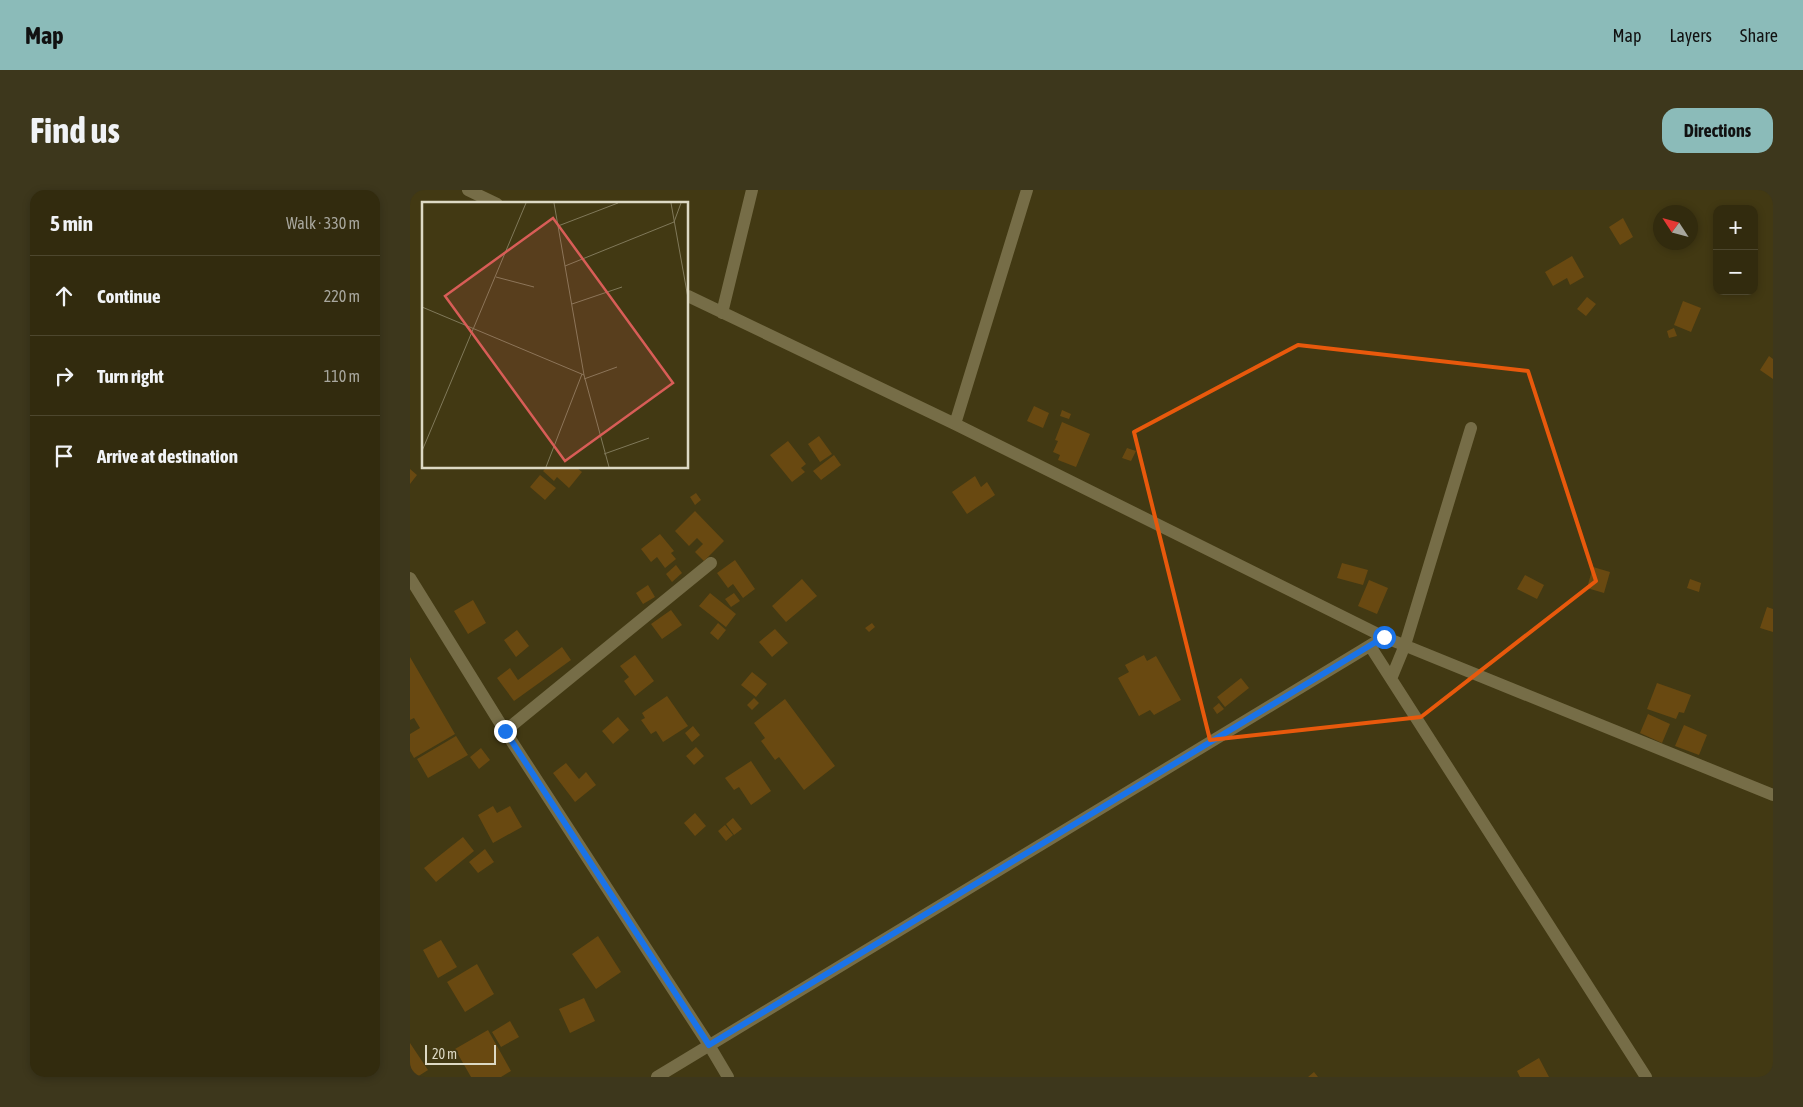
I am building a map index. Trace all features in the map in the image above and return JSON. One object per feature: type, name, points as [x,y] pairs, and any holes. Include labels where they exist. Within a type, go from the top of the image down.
[{"type":"street","points":[[722,313],[752,190]]},
{"type":"street","points":[[955,424],[1027,190]]},
{"type":"street","points":[[472,191],[493,202]]},
{"type":"street","points":[[689,296],[955,424],[1384,637],[1773,795]]},
{"type":"street","points":[[1391,678],[1405,645],[1471,428]]},
{"type":"street","points":[[505,731],[711,562]]},
{"type":"street","points":[[410,578],[505,731],[728,1077]]},
{"type":"street","points":[[657,1077],[1384,637]]},
{"type":"street","points":[[1370,646],[1646,1077]]},
{"type":"highlighted area","points":[[1298,345],[1528,371],[1596,581],[1421,717],[1210,740],[1134,432]]},
{"type":"building","points":[[1623,218],[1633,237],[1620,245],[1609,227]]},
{"type":"building","points":[[1572,256],[1584,277],[1570,285],[1567,278],[1553,286],[1545,272]]},
{"type":"building","points":[[1587,297],[1596,304],[1586,316],[1577,309]]},
{"type":"building","points":[[1683,301],[1701,308],[1691,332],[1674,325]]},
{"type":"building","points":[[1674,328],[1677,336],[1669,338],[1667,331]]},
{"type":"building","points":[[1769,356],[1773,359],[1773,379],[1760,370]]},
{"type":"building","points":[[1034,406],[1049,413],[1043,428],[1027,421]]},
{"type":"building","points":[[1062,410],[1071,414],[1069,419],[1060,416]]},
{"type":"building","points":[[1062,422],[1090,434],[1076,467],[1058,460],[1060,455],[1053,452],[1058,441],[1055,440]]},
{"type":"building","points":[[819,436],[832,454],[820,462],[808,444]]},
{"type":"building","points":[[788,441],[806,464],[801,468],[805,472],[792,482],[770,455]]},
{"type":"building","points":[[1127,448],[1136,451],[1131,461],[1122,458]]},
{"type":"building","points":[[834,455],[841,465],[821,480],[813,471]]},
{"type":"building","points":[[410,469],[417,475],[410,484]]},
{"type":"building","points":[[545,469],[578,469],[582,472],[569,488],[557,477],[554,481],[543,471]]},
{"type":"building","points":[[540,475],[556,488],[545,500],[530,487]]},
{"type":"building","points":[[975,476],[981,487],[987,482],[995,495],[967,514],[952,492]]},
{"type":"building","points":[[696,493],[701,500],[695,505],[690,497]]},
{"type":"building","points":[[695,511],[724,541],[704,561],[695,552],[703,544],[697,538],[689,546],[675,531]]},
{"type":"building","points":[[660,534],[674,551],[671,553],[676,559],[665,568],[657,557],[651,562],[641,549]]},
{"type":"building","points":[[735,560],[755,589],[743,598],[733,584],[728,588],[717,573]]},
{"type":"building","points":[[1342,563],[1368,570],[1363,585],[1337,578]]},
{"type":"building","points":[[676,565],[682,573],[672,582],[666,574]]},
{"type":"building","points":[[1593,567],[1610,572],[1604,593],[1587,588]]},
{"type":"building","points":[[1525,575],[1544,585],[1537,599],[1517,589]]},
{"type":"building","points":[[802,579],[817,596],[786,622],[772,606]]},
{"type":"building","points":[[1690,579],[1701,583],[1699,592],[1687,588]]},
{"type":"building","points":[[1369,580],[1388,588],[1377,614],[1358,606]]},
{"type":"building","points":[[648,585],[655,597],[643,604],[636,593]]},
{"type":"building","points":[[710,593],[736,614],[726,627],[699,606]]},
{"type":"building","points":[[734,593],[740,601],[731,607],[725,599]]},
{"type":"building","points":[[473,600],[486,623],[468,634],[454,611]]},
{"type":"building","points":[[1767,607],[1773,609],[1773,632],[1760,628]]},
{"type":"building","points":[[671,610],[682,625],[662,639],[651,624]]},
{"type":"building","points":[[718,623],[726,630],[718,640],[710,633]]},
{"type":"building","points":[[872,623],[875,627],[869,632],[865,628]]},
{"type":"building","points":[[775,629],[788,643],[772,657],[759,642]]},
{"type":"building","points":[[517,630],[529,646],[516,657],[504,640]]},
{"type":"building","points":[[562,647],[571,660],[514,701],[497,678],[510,668],[518,680]]},
{"type":"building","points":[[635,655],[654,681],[635,696],[624,681],[629,677],[620,666]]},
{"type":"building","points":[[1144,655],[1147,661],[1156,656],[1181,700],[1154,715],[1150,710],[1139,716],[1118,678],[1129,672],[1125,665]]},
{"type":"building","points":[[410,657],[455,734],[414,758],[410,751],[410,734],[420,728],[414,718],[410,720]]},
{"type":"building","points":[[752,672],[767,684],[756,697],[741,685]]},
{"type":"building","points":[[1241,678],[1249,688],[1225,707],[1217,697]]},
{"type":"building","points":[[1657,683],[1691,695],[1684,713],[1679,712],[1676,719],[1647,709]]},
{"type":"building","points":[[667,696],[688,726],[663,742],[656,731],[651,734],[641,720],[645,718],[642,713]]},
{"type":"building","points":[[754,698],[759,703],[752,710],[747,705]]},
{"type":"building","points":[[785,699],[835,766],[804,790],[779,757],[775,760],[761,741],[765,738],[754,723]]},
{"type":"building","points":[[1219,703],[1224,709],[1217,714],[1213,708]]},
{"type":"building","points":[[1648,714],[1670,724],[1662,743],[1640,733]]},
{"type":"building","points":[[618,717],[629,730],[613,744],[602,731]]},
{"type":"building","points":[[1684,725],[1707,735],[1699,755],[1675,746]]},
{"type":"building","points":[[693,726],[700,735],[692,742],[685,733]]},
{"type":"building","points":[[456,736],[468,755],[428,778],[417,759]]},
{"type":"building","points":[[696,747],[704,756],[694,765],[686,756]]},
{"type":"building","points":[[481,748],[490,760],[479,769],[470,757]]},
{"type":"building","points":[[751,761],[771,791],[751,805],[739,787],[734,790],[725,778]]},
{"type":"building","points":[[566,763],[579,779],[586,772],[596,785],[575,802],[553,773]]},
{"type":"building","points":[[493,806],[497,813],[510,806],[522,827],[493,843],[478,815]]},
{"type":"building","points":[[695,813],[706,826],[695,836],[684,823]]},
{"type":"building","points":[[733,818],[742,829],[734,835],[726,824]]},
{"type":"building","points":[[725,825],[733,835],[726,841],[718,831]]},
{"type":"building","points":[[463,837],[474,851],[436,882],[424,868]]},
{"type":"building","points":[[485,849],[494,862],[478,873],[469,862]]},
{"type":"building","points":[[598,936],[621,972],[596,989],[572,954]]},
{"type":"building","points":[[441,940],[457,967],[438,978],[423,950]]},
{"type":"building","points":[[477,964],[494,994],[465,1012],[447,982]]},
{"type":"building","points":[[584,998],[595,1021],[570,1033],[559,1009]]},
{"type":"building","points":[[510,1021],[519,1037],[501,1047],[492,1032]]},
{"type":"building","points":[[488,1030],[511,1071],[501,1077],[471,1077],[455,1049]]},
{"type":"building","points":[[410,1043],[428,1070],[417,1077],[410,1077]]},
{"type":"building","points":[[1539,1058],[1549,1077],[1520,1077],[1517,1071]]},
{"type":"building","points":[[1314,1072],[1318,1077],[1308,1077]]},
{"type":"route","points":[[505,731],[709,1045],[1384,637]]}]
